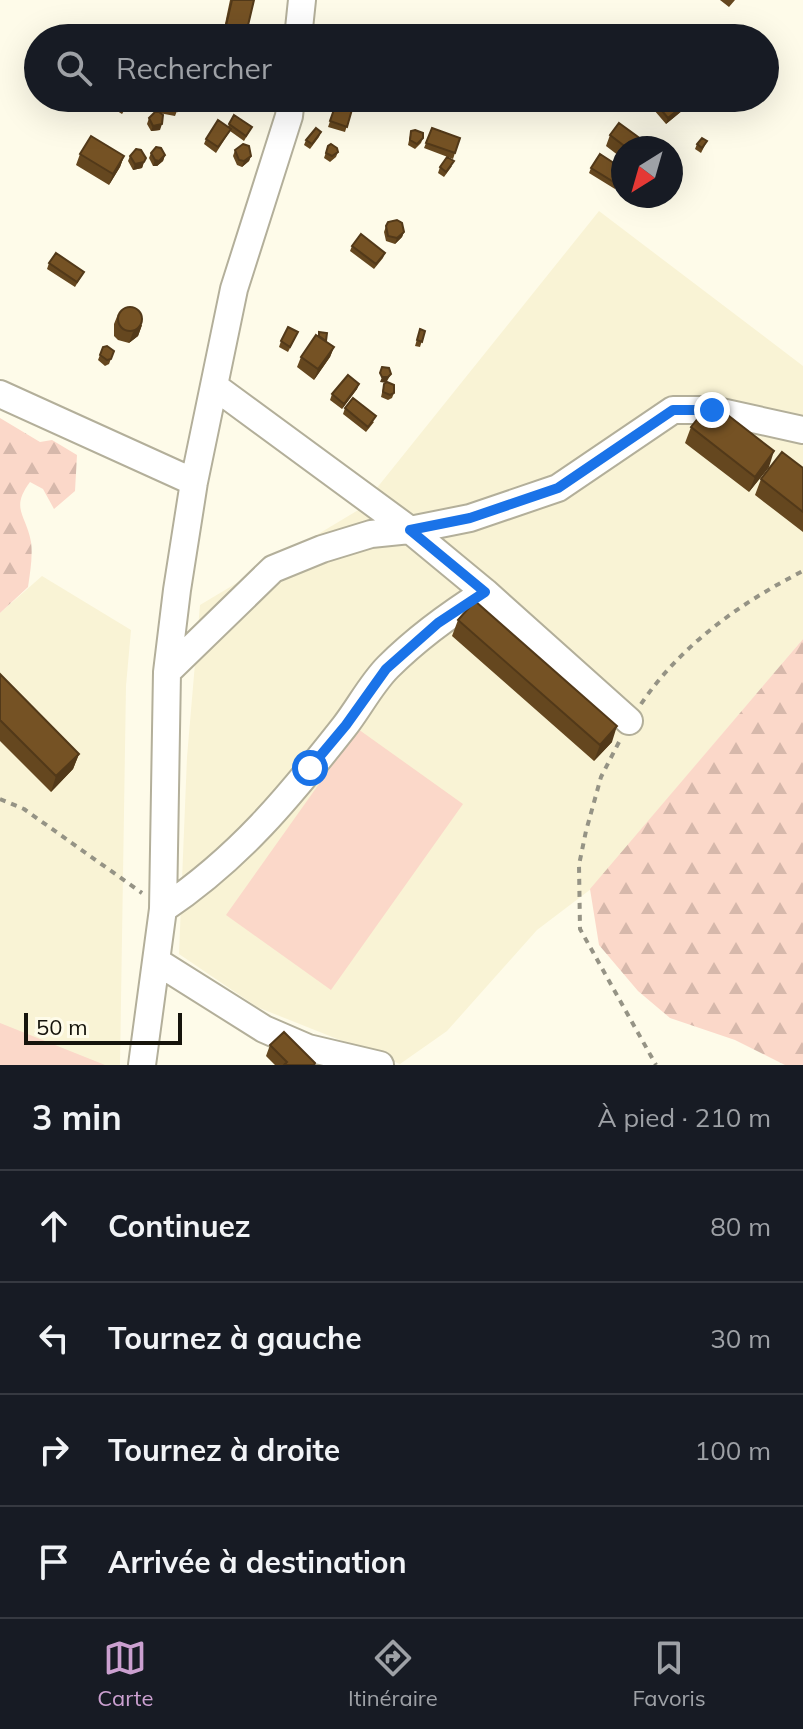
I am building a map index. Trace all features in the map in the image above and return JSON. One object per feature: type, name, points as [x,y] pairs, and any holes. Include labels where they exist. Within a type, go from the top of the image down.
[{"type":"street","points":[[299,24],[302,0]]},
{"type":"street","points":[[142,1065],[163,909],[167,672],[194,482],[234,289],[289,112]]},
{"type":"street","points":[[214,386],[410,530],[485,592],[629,721]]},
{"type":"street","points":[[0,394],[194,482]]},
{"type":"street","points":[[167,672],[273,569],[371,534],[470,518],[558,488],[673,410],[712,410],[803,430]]},
{"type":"street","points":[[163,909],[201,884],[264,825],[346,725],[386,669],[438,623],[485,592]]},
{"type":"street","points":[[156,961],[264,1029],[308,1048],[380,1065]]},
{"type":"path","points":[[656,1065],[580,929],[579,865],[601,777],[629,721],[683,653],[758,595],[803,571]]},
{"type":"path","points":[[0,799],[24,809],[163,909]]},
{"type":"shaded area","points":[[599,211],[803,366],[803,639],[591,889],[537,930],[447,1031],[400,1064],[257,1007],[179,954],[187,757],[200,605],[360,509]]},
{"type":"shaded area","points":[[42,576],[131,630],[126,686],[120,1065],[0,1065],[0,613]]},
{"type":"green space","points":[[0,418],[40,442],[52,440],[77,455],[75,491],[54,509],[43,489],[30,482],[24,491],[21,512],[32,547],[28,587],[0,613]]},
{"type":"green space","points":[[803,639],[803,1065],[785,1065],[735,1040],[670,1018],[638,991],[599,945],[590,889]]},
{"type":"green space","points":[[358,729],[463,804],[331,990],[226,915]]},
{"type":"green space","points":[[0,1023],[105,1065],[0,1065]]},
{"type":"building","points":[[232,0],[254,0],[248,24],[226,24]]},
{"type":"building","points":[[155,112],[163,115],[162,124],[153,126],[149,118]]},
{"type":"building","points":[[333,112],[351,112],[347,127],[330,121]]},
{"type":"building","points":[[234,115],[252,127],[246,136],[229,124]]},
{"type":"building","points":[[218,120],[231,129],[218,147],[206,139]]},
{"type":"building","points":[[619,123],[637,136],[611,136]]},
{"type":"building","points":[[316,128],[321,132],[312,144],[306,140]]},
{"type":"building","points":[[432,128],[460,138],[455,153],[426,143]]},
{"type":"building","points":[[411,131],[423,133],[417,144],[410,140]]},
{"type":"building","points":[[91,136],[124,156],[113,174],[80,154]]},
{"type":"building","points":[[702,138],[707,141],[702,148],[697,144]]},
{"type":"building","points":[[243,144],[249,146],[251,156],[244,161],[239,160],[235,150]]},
{"type":"building","points":[[331,144],[338,152],[332,156],[326,153]]},
{"type":"building","points":[[156,147],[161,148],[165,155],[159,161],[151,153]]},
{"type":"building","points":[[136,149],[141,150],[146,158],[144,162],[135,164],[130,156]]},
{"type":"building","points":[[600,154],[611,161],[611,180],[591,168]]},
{"type":"building","points":[[447,157],[454,161],[446,172],[440,167]]},
{"type":"building","points":[[397,220],[402,223],[404,232],[397,238],[388,236],[388,222]]},
{"type":"building","points":[[361,234],[385,253],[376,264],[352,246]]},
{"type":"building","points":[[56,253],[84,272],[77,282],[49,263]]},
{"type":"building","points":[[130,307],[139,310],[142,319],[139,328],[130,331],[121,328],[118,319],[121,310]]},
{"type":"building","points":[[288,327],[298,332],[290,347],[281,341]]},
{"type":"building","points":[[420,329],[425,331],[422,342],[417,340]]},
{"type":"building","points":[[319,332],[327,333],[326,341],[319,336]]},
{"type":"building","points":[[316,335],[334,347],[318,369],[301,357]]},
{"type":"building","points":[[103,347],[114,351],[111,359],[107,360],[100,355]]},
{"type":"building","points":[[382,367],[389,368],[391,374],[388,377],[382,377]]},
{"type":"building","points":[[348,375],[359,384],[344,404],[332,394]]},
{"type":"building","points":[[387,382],[394,385],[394,393],[390,395],[383,392]]},
{"type":"building","points":[[353,398],[376,416],[368,427],[345,408]]},
{"type":"building","points":[[711,402],[774,451],[755,477],[691,427]]},
{"type":"building","points":[[782,452],[803,468],[803,512],[761,479]]},
{"type":"building","points":[[475,601],[617,726],[600,745],[458,620]]},
{"type":"building","points":[[0,674],[79,754],[56,776],[0,720]]},
{"type":"building","points":[[284,1032],[314,1065],[284,1065],[287,1062],[270,1045]]},
{"type":"route","points":[[310,768],[386,669],[438,623],[485,592],[410,530],[470,518],[558,488],[673,410],[712,410]]}]
